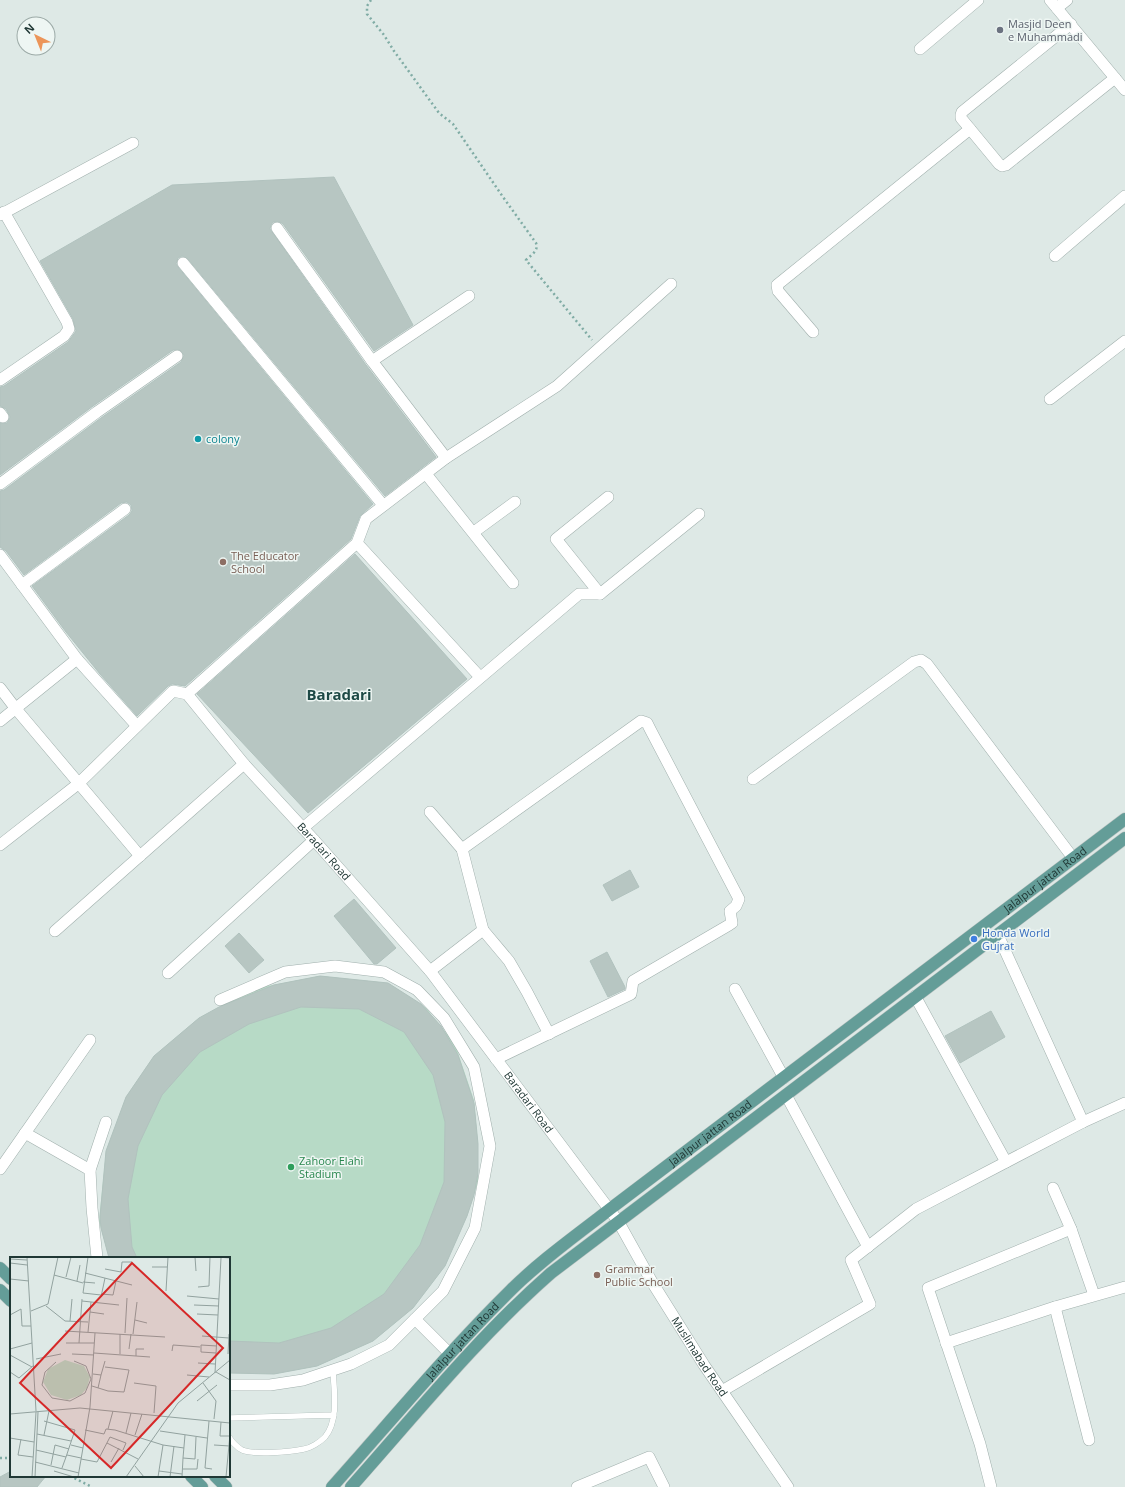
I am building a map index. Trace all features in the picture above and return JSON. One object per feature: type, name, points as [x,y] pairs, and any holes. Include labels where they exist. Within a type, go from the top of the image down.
[{"type":"main road","name":"Jalalpur jattan Road","points":[[332,1487],[450,1354],[512,1289],[541,1263],[610,1209],[1125,820]]},
{"type":"main road","name":"Jalalpur jattan Road","points":[[354,1486],[466,1357],[522,1298],[551,1272],[1125,838]]},
{"type":"main road","points":[[849,1029],[856,1042]]},
{"type":"main road","points":[[0,1268],[10,1277]]},
{"type":"main road","points":[[0,1290],[10,1300]]},
{"type":"main road","points":[[192,1477],[202,1487]]},
{"type":"main road","points":[[216,1477],[226,1487]]},
{"type":"street","points":[[920,49],[978,0]]},
{"type":"street","points":[[1067,0],[1054,4],[1125,90]]},
{"type":"street","points":[[1071,24],[962,112],[961,118],[999,164],[1002,166],[1006,165],[1115,78]]},
{"type":"street","points":[[812,332],[778,291],[777,285],[970,129]]},
{"type":"street","points":[[0,380],[64,336],[69,329],[67,322],[2,213],[133,143]]},
{"type":"street","points":[[1055,256],[1125,196]]},
{"type":"street","points":[[277,228],[372,361],[446,458]]},
{"type":"street","points":[[183,263],[383,505]]},
{"type":"street","points":[[0,845],[78,784],[173,690],[187,694],[358,543],[366,519],[446,458],[557,386],[671,284]]},
{"type":"street","points":[[372,361],[469,296]]},
{"type":"street","points":[[1050,399],[1125,341]]},
{"type":"street","points":[[0,484],[177,356]]},
{"type":"street","points":[[426,474],[474,532],[513,583]]},
{"type":"street","points":[[600,594],[556,539],[608,497]]},
{"type":"street","points":[[474,532],[515,502]]},
{"type":"street","points":[[22,585],[125,509]]},
{"type":"street","points":[[303,828],[579,594],[600,594],[699,514]]},
{"type":"street","points":[[358,543],[480,678]]},
{"type":"street","points":[[0,555],[77,659],[137,726]]},
{"type":"street","points":[[0,721],[77,659]]},
{"type":"street","points":[[753,779],[914,662],[921,660],[927,664],[1074,858]]},
{"type":"street","points":[[0,688],[78,784],[140,856]]},
{"type":"street","name":"Baradari Road","points":[[187,694],[244,764],[314,840],[430,971],[618,1221]]},
{"type":"street","points":[[462,849],[641,721],[647,722],[739,899],[736,906],[730,911],[732,922],[729,925],[633,981],[631,994],[496,1059]]},
{"type":"street","points":[[55,931],[244,764]]},
{"type":"street","points":[[430,812],[462,849],[483,930],[509,961],[549,1034]]},
{"type":"street","points":[[168,973],[314,840]]},
{"type":"street","points":[[430,971],[483,930]]},
{"type":"street","points":[[998,935],[1082,1122]]},
{"type":"street","points":[[220,1000],[285,972],[335,966],[384,972],[417,990],[444,1018],[474,1067],[490,1146],[475,1228],[442,1291],[389,1345],[351,1364],[303,1380],[270,1385],[230,1385]]},
{"type":"street","points":[[736,989],[784,1078]]},
{"type":"street","points":[[915,996],[1006,1162]]},
{"type":"street","points":[[0,1169],[90,1040]]},
{"type":"street","points":[[786,1094],[868,1247]]},
{"type":"street","points":[[722,1391],[870,1304],[851,1260],[916,1209],[1082,1122],[1125,1102]]},
{"type":"street","points":[[97,1257],[90,1170],[106,1122]]},
{"type":"street","points":[[25,1132],[90,1170]]},
{"type":"street","points":[[1053,1188],[1071,1229],[1094,1296]]},
{"type":"street","name":"Muslimabad Road","points":[[618,1221],[652,1282],[722,1391],[788,1487]]},
{"type":"street","points":[[991,1487],[980,1444],[928,1288],[1071,1229]]},
{"type":"street","points":[[946,1343],[1054,1306],[1125,1287]]},
{"type":"street","points":[[1054,1306],[1089,1440]]},
{"type":"street","points":[[415,1318],[450,1354]]},
{"type":"street","points":[[577,1487],[649,1457],[664,1487]]},
{"type":"lane","points":[[230,1438],[242,1450],[256,1453],[305,1449],[315,1444],[325,1437],[334,1415],[333,1370]]},
{"type":"lane","points":[[230,1418],[334,1415]]},
{"type":"path","points":[[371,0],[367,6],[367,14],[384,35],[394,52],[439,113],[453,124],[536,243],[536,251],[526,260],[599,348]]},
{"type":"path","points":[[72,1477],[92,1487]]},
{"type":"green space","name":"Zahoor Elahi Stadium","points":[[320,976],[388,983],[426,1008],[455,1044],[474,1100],[478,1144],[478,1182],[467,1216],[445,1266],[413,1308],[373,1341],[317,1366],[274,1374],[230,1373],[230,1257],[109,1257],[99,1221],[106,1151],[126,1097],[154,1056],[199,1018],[252,989]]},
{"type":"building","name":"colony","points":[[334,177],[413,325],[374,351],[283,224],[280,222],[273,222],[270,229],[366,365],[436,457],[385,496],[188,259],[182,256],[178,258],[176,264],[178,267],[373,504],[360,516],[351,539],[185,686],[172,684],[168,686],[137,716],[66,632],[32,586],[129,515],[132,511],[131,505],[127,502],[121,503],[24,575],[6,551],[0,547],[0,491],[4,490],[101,418],[181,362],[184,355],[180,350],[173,350],[93,406],[0,475],[0,423],[7,423],[10,417],[6,409],[0,406],[0,387],[4,386],[68,342],[76,331],[73,319],[40,261],[172,185]]},
{"type":"building","points":[[355,554],[467,679],[308,813],[197,694]]},
{"type":"building","points":[[630,870],[639,887],[612,901],[603,885]]},
{"type":"building","points":[[354,899],[396,948],[377,964],[374,964],[334,916]]},
{"type":"building","points":[[239,933],[264,960],[249,973],[225,946]]},
{"type":"building","points":[[607,952],[625,987],[625,989],[608,997],[590,961]]},
{"type":"building","points":[[320,976],[388,983],[421,1004],[441,1026],[458,1055],[474,1103],[478,1144],[478,1173],[474,1195],[467,1216],[445,1266],[413,1308],[373,1341],[317,1366],[274,1374],[230,1373],[230,1341],[279,1343],[331,1328],[384,1294],[420,1245],[444,1182],[445,1122],[433,1075],[404,1032],[359,1009],[301,1007],[249,1024],[200,1052],[162,1095],[138,1146],[128,1199],[132,1247],[137,1257],[109,1257],[101,1228],[100,1217],[106,1151],[126,1097],[154,1056],[199,1018],[219,1007],[274,985]]},
{"type":"building","points":[[991,1011],[1005,1037],[960,1063],[945,1036]]},
{"type":"building","points":[[10,1472],[10,1477],[45,1477],[37,1487],[0,1487],[0,1477]]},
{"type":"place","name":"Masjid Deen e Muhammadi","points":[[1000,30]]},
{"type":"place","name":"colony","points":[[198,439]]},
{"type":"place","name":"The Educator School","points":[[223,562]]},
{"type":"place","name":"Honda World Gujrat","points":[[974,939]]},
{"type":"place","name":"Zahoor Elahi Stadium","points":[[291,1167]]},
{"type":"place","name":"Grammar Public School","points":[[597,1275]]},
{"type":"district","name":"Baradari","points":[[339,695]]}]
